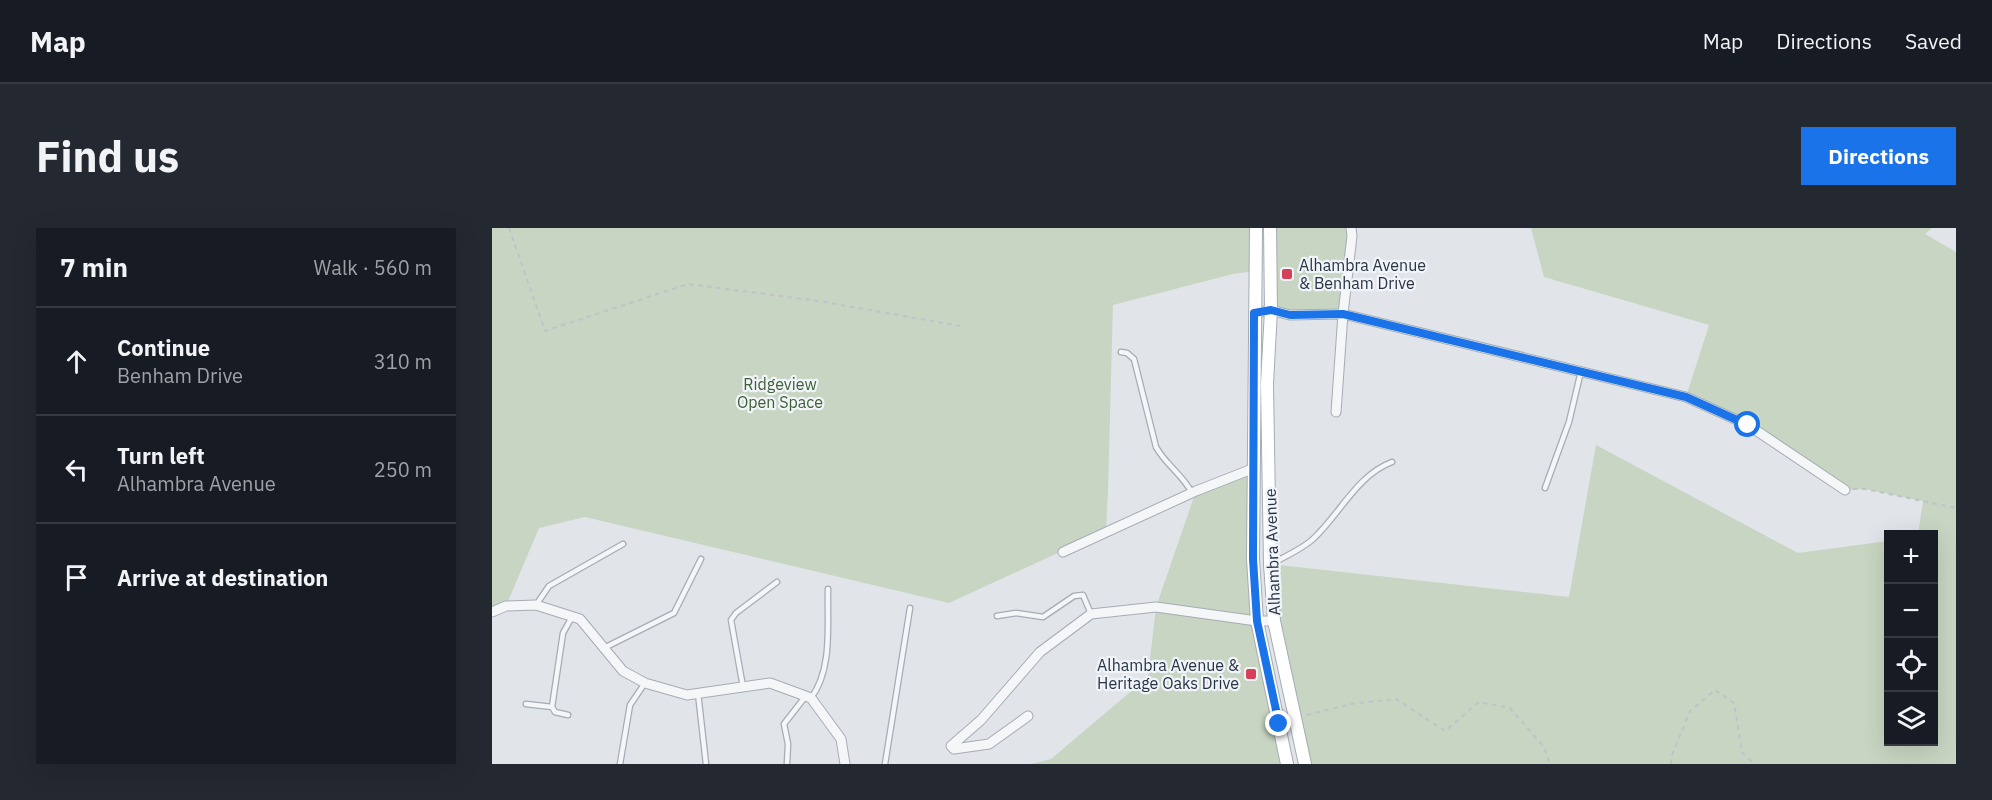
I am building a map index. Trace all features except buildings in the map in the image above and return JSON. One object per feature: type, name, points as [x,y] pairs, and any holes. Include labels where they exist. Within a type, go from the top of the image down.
[{"type":"main road","name":"Alhambra Avenue","points":[[1256,228],[1252,469],[1253,559],[1257,621],[1287,764]]},
{"type":"main road","name":"Alhambra Avenue","points":[[1270,228],[1271,310],[1267,384],[1270,564],[1274,621],[1305,764]]},
{"type":"street","points":[[1336,412],[1351,228]]},
{"type":"street","points":[[1254,313],[1271,310],[1290,315],[1343,314],[1686,397],[1748,425],[1845,490]]},
{"type":"street","points":[[1063,552],[1192,493],[1252,469]]},
{"type":"street","points":[[492,612],[506,606],[536,605],[580,619],[623,671],[645,683],[687,695],[770,683],[808,697],[841,739],[845,764]]},
{"type":"street","points":[[1028,716],[989,744],[954,749],[951,746],[981,720],[1040,652],[1091,614],[1156,607],[1257,621],[1274,621]]},
{"type":"lane","points":[[1121,352],[1131,355],[1134,359],[1156,447],[1164,460],[1184,479],[1192,493]]},
{"type":"lane","points":[[1545,488],[1569,422],[1581,371]]},
{"type":"lane","points":[[1270,564],[1312,540],[1368,475],[1380,466],[1392,462]]},
{"type":"lane","points":[[536,605],[549,586],[623,544]]},
{"type":"lane","points":[[604,648],[674,613],[701,559]]},
{"type":"lane","points":[[743,687],[731,620],[736,613],[777,582]]},
{"type":"lane","points":[[787,764],[788,744],[784,724],[819,687],[825,665],[828,589]]},
{"type":"lane","points":[[997,616],[1016,613],[1043,617],[1074,596],[1083,595],[1091,614]]},
{"type":"lane","points":[[885,764],[910,608]]},
{"type":"lane","points":[[552,708],[563,633],[572,616]]},
{"type":"lane","points":[[620,764],[630,705],[645,683]]},
{"type":"lane","points":[[698,693],[706,764]]},
{"type":"lane","points":[[526,704],[552,708],[555,712],[568,715]]},
{"type":"path","points":[[509,228],[545,331],[687,284],[819,301],[960,326]]},
{"type":"path","points":[[1845,490],[1865,489],[1956,508]]},
{"type":"path","points":[[1671,764],[1672,755],[1690,711],[1715,690],[1734,703],[1742,752],[1754,764]]},
{"type":"path","points":[[1295,717],[1351,704],[1396,699],[1445,731],[1479,702],[1510,708],[1544,747],[1550,764]]},
{"type":"green space","name":"Ridgeview Open Space","points":[[492,228],[1256,228],[1255,271],[1233,274],[1113,305],[1106,531],[949,603],[585,517],[539,528],[506,606],[492,612]]},
{"type":"green space","points":[[1270,228],[1351,228],[1343,314],[1271,310]]},
{"type":"green space","points":[[1531,228],[1932,228],[1925,234],[1956,252],[1956,764],[1305,764],[1274,621],[1270,564],[1569,597],[1596,445],[1798,553],[1884,542],[1884,746],[1938,746],[1938,530],[1919,530],[1923,501],[1865,489],[1845,490],[1748,425],[1686,397],[1709,325],[1544,277]]},
{"type":"green space","points":[[1252,469],[1253,559],[1287,764],[1031,764],[1051,759],[1148,677],[1156,607],[1196,491]]},
{"type":"place","name":"Alhambra Avenue & Benham Drive","points":[[1287,274]]},
{"type":"place","name":"Alhambra Avenue & Heritage Oaks Drive","points":[[1251,674]]},
{"type":"route","points":[[1279,724],[1257,621],[1253,559],[1254,313],[1271,310],[1290,315],[1343,314],[1686,397],[1748,425]]}]
